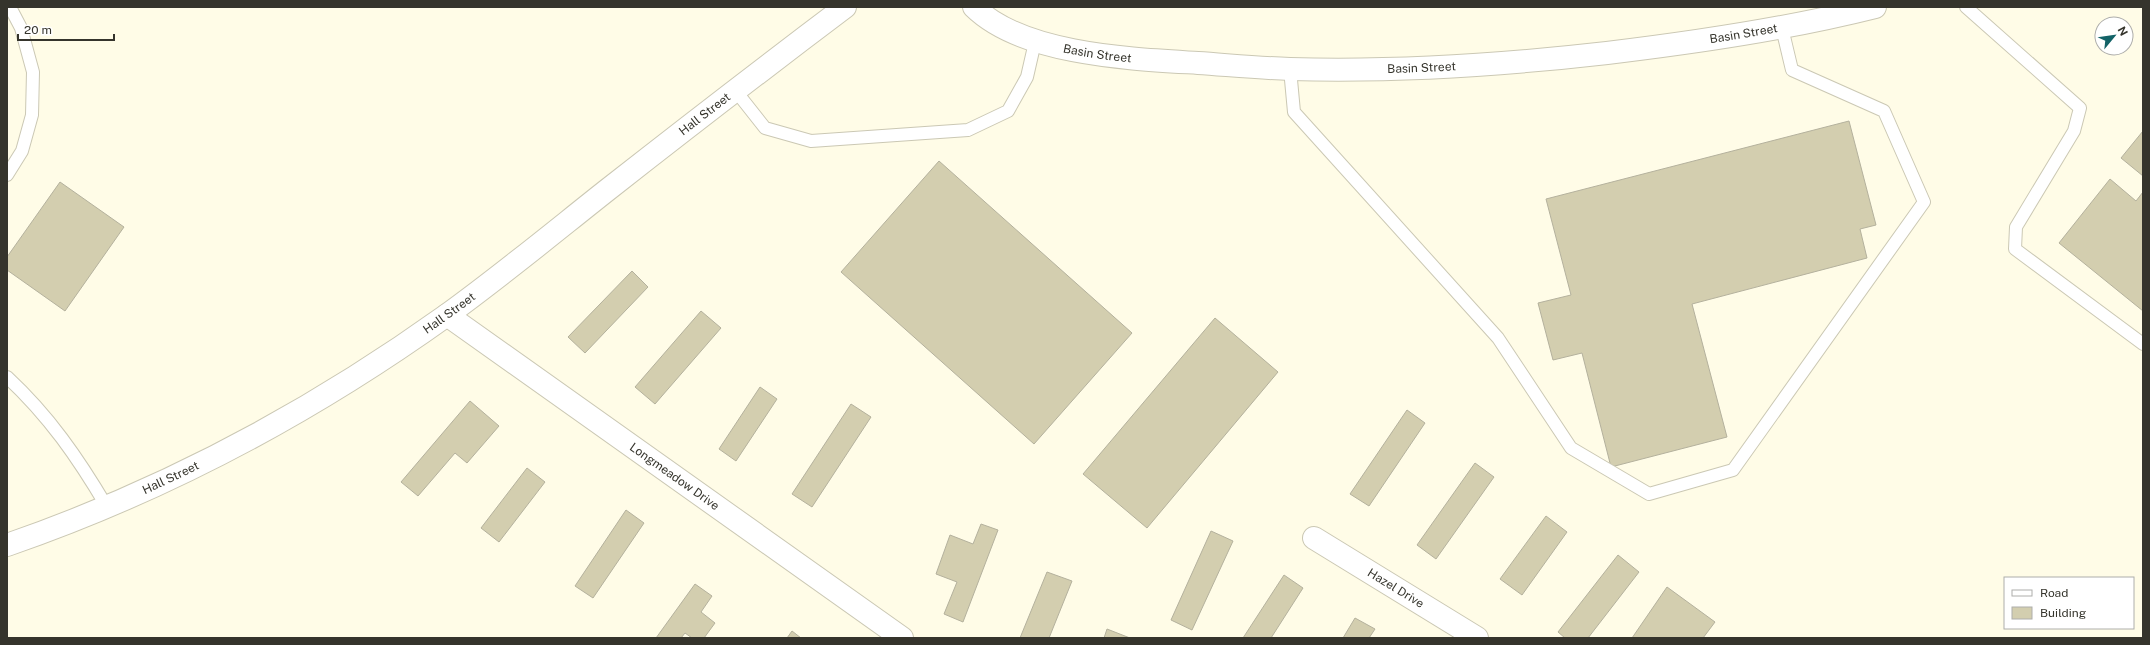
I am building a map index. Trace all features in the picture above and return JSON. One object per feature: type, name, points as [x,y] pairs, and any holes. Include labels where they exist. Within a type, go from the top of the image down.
[{"type":"street","name":"Hall Street","points":[[7,545],[107,507],[209,460],[303,408],[375,363],[447,315],[735,90],[845,7]]},
{"type":"street","name":"Basin Street","points":[[974,7],[1005,30],[1035,42],[1093,53],[1158,61],[1290,69],[1405,68],[1529,62],[1683,44],[1782,28],[1875,7]]},
{"type":"street","name":"Longmeadow Drive","points":[[447,315],[902,638]]},
{"type":"street","name":"Hazel Drive","points":[[1314,538],[1477,638]]},
{"type":"lane","points":[[7,175],[22,151],[32,115],[33,72],[21,28],[10,7]]},
{"type":"lane","points":[[1966,7],[2080,108],[2074,131],[2016,227],[2015,250],[2143,344]]},
{"type":"lane","points":[[1290,69],[1294,112],[1498,338],[1571,448],[1649,494],[1733,470],[1924,202],[1884,111],[1792,70],[1782,28]]},
{"type":"lane","points":[[735,90],[765,128],[810,141],[968,130],[1008,111],[1027,77],[1035,42]]},
{"type":"lane","points":[[7,377],[54,427],[80,462],[107,507]]},
{"type":"building","points":[[1849,121],[1876,225],[1860,229],[1867,258],[1692,304],[1727,437],[1611,467],[1582,353],[1553,360],[1538,303],[1571,295],[1546,199]]},
{"type":"building","points":[[2143,131],[2143,176],[2121,158]]},
{"type":"building","points":[[939,161],[1132,333],[1034,444],[841,272]]},
{"type":"building","points":[[2110,179],[2136,201],[2143,192],[2143,311],[2059,243]]},
{"type":"building","points":[[60,182],[124,227],[65,311],[7,270],[7,257]]},
{"type":"building","points":[[632,271],[648,287],[585,353],[568,337]]},
{"type":"building","points":[[701,311],[721,328],[655,404],[635,387]]},
{"type":"building","points":[[1215,318],[1278,372],[1147,528],[1083,474]]},
{"type":"building","points":[[760,387],[777,399],[736,461],[719,449]]},
{"type":"building","points":[[470,401],[499,426],[467,463],[455,453],[418,496],[401,482]]},
{"type":"building","points":[[851,404],[871,417],[812,507],[792,494]]},
{"type":"building","points":[[1407,410],[1425,423],[1369,506],[1350,494]]},
{"type":"building","points":[[1475,463],[1494,477],[1436,559],[1417,545]]},
{"type":"building","points":[[527,468],[545,482],[499,542],[481,528]]},
{"type":"building","points":[[626,510],[644,523],[593,598],[575,586]]},
{"type":"building","points":[[1546,516],[1567,532],[1522,595],[1500,579]]},
{"type":"building","points":[[981,524],[998,530],[963,622],[944,614],[957,582],[936,574],[950,535],[973,544]]},
{"type":"building","points":[[1211,531],[1233,541],[1192,630],[1171,620]]},
{"type":"building","points":[[1618,555],[1639,572],[1588,638],[1565,638],[1558,632]]},
{"type":"building","points":[[1047,572],[1072,581],[1049,638],[1020,638]]},
{"type":"building","points":[[1284,575],[1303,588],[1271,638],[1243,638]]},
{"type":"building","points":[[695,584],[712,596],[701,612],[715,623],[704,638],[692,638],[685,633],[681,638],[656,638]]},
{"type":"building","points":[[1667,587],[1715,622],[1703,638],[1632,638]]},
{"type":"building","points":[[1355,618],[1375,629],[1369,638],[1343,638]]},
{"type":"building","points":[[1107,629],[1130,638],[1104,638]]},
{"type":"building","points":[[792,631],[801,638],[787,638]]}]
